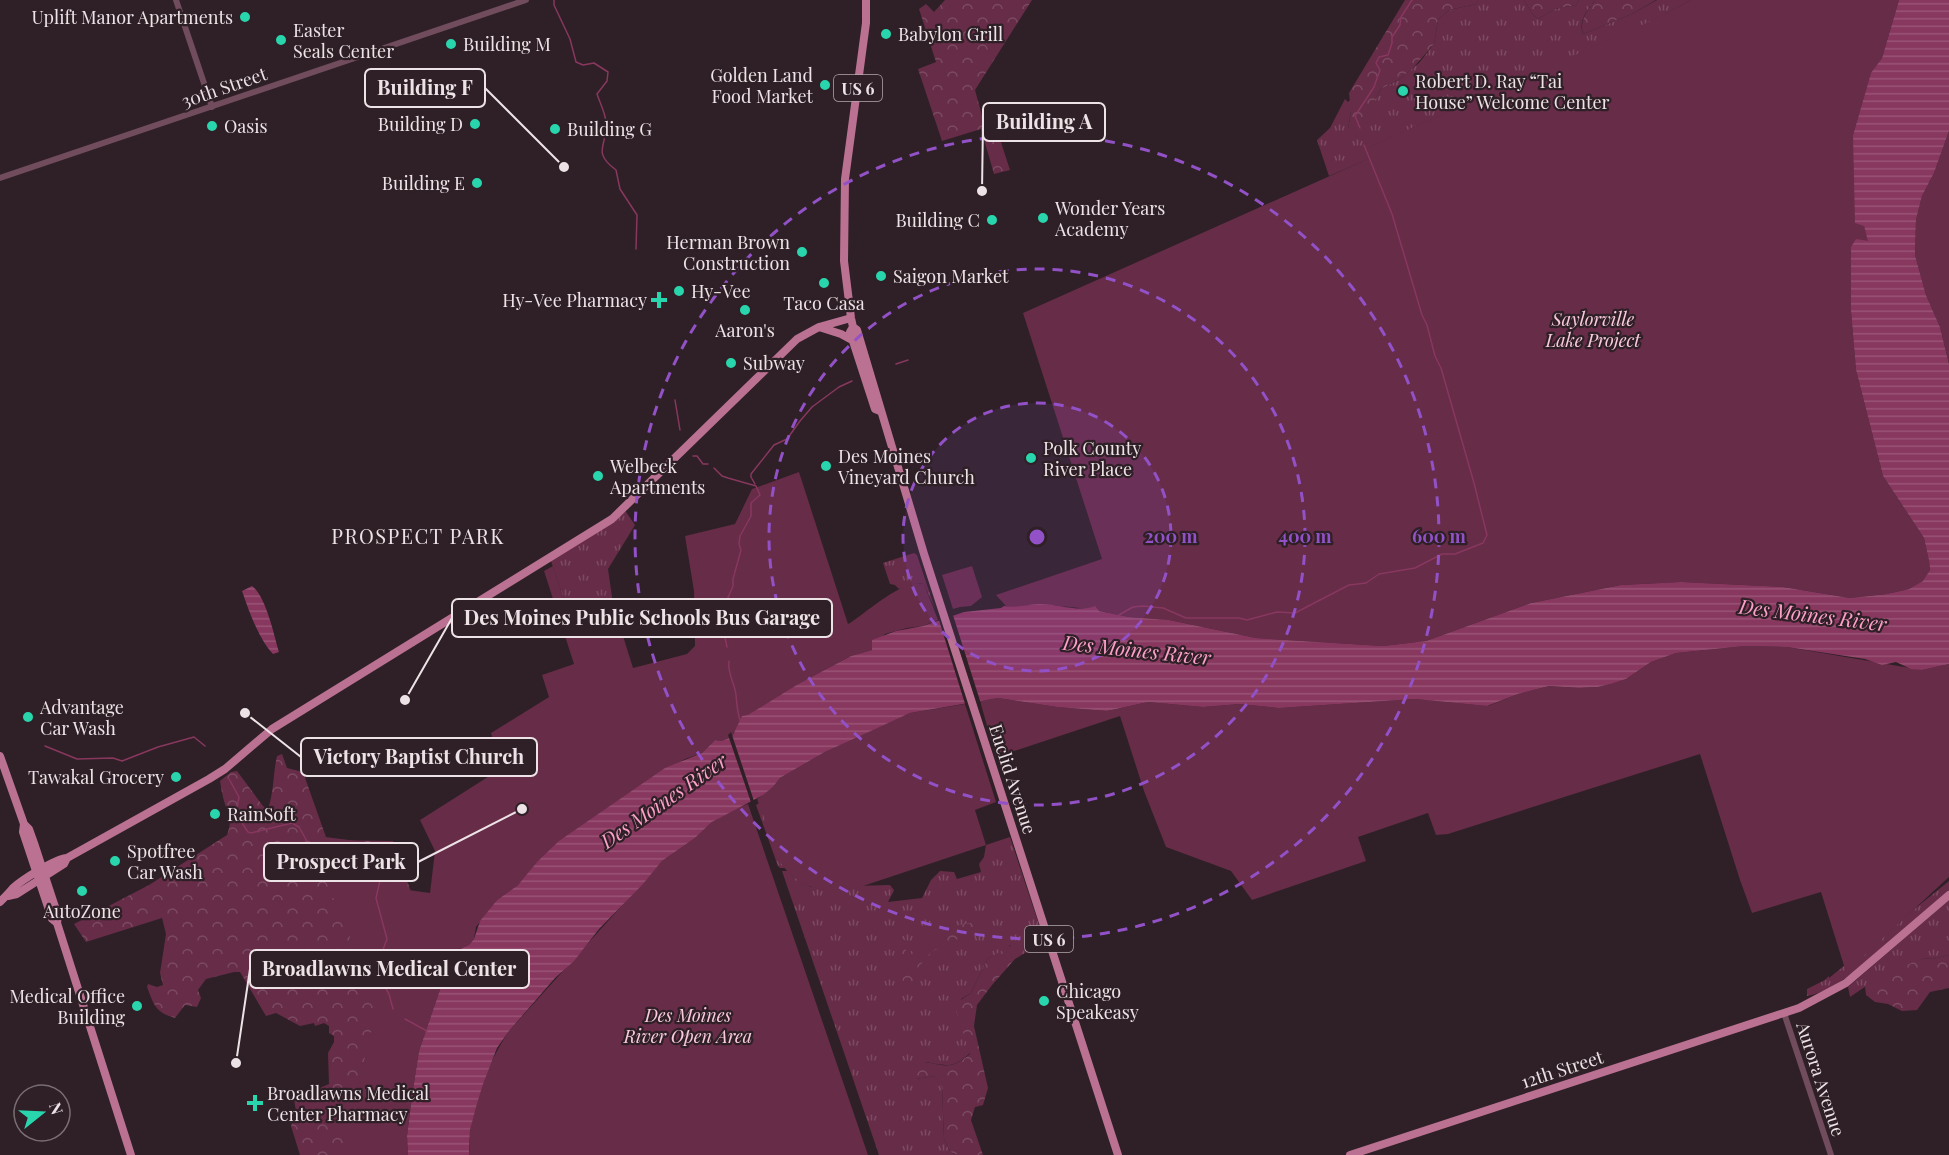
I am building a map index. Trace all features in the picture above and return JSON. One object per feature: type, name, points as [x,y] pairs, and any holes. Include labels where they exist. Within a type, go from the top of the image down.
[{"type":"main road","name":"US 6","points":[[852,322],[844,261],[844,197],[866,23],[866,0]]},
{"type":"main road","points":[[0,902],[13,889],[41,874],[59,859],[67,858],[225,769],[272,729],[612,519],[797,339],[819,327],[852,322]]},
{"type":"main road","name":"Euclid Avenue","points":[[852,322],[850,332],[852,340],[875,409],[880,411]]},
{"type":"main road","name":"Euclid Avenue","points":[[852,322],[857,330],[881,407],[880,411],[979,724],[1118,1155]]},
{"type":"main road","points":[[819,327],[852,340]]},
{"type":"main road","points":[[0,756],[24,824],[29,829],[52,919],[57,923],[131,1155]]},
{"type":"main road","name":"12th Street","points":[[1350,1155],[1784,1013],[1826,995],[1849,981],[1949,895]]},
{"type":"street","points":[[176,0],[212,107]]},
{"type":"street","name":"30th Street","points":[[0,178],[525,0]]},
{"type":"street","name":"Aurora Avenue","points":[[1784,1013],[1831,1155]]},
{"type":"green space","points":[[945,0],[1032,0],[975,90],[986,130],[996,127],[1010,170],[994,174],[981,129],[942,141],[918,69],[936,62],[919,9],[926,4],[934,12]]},
{"type":"green space","points":[[1405,0],[1478,0],[1476,4],[1449,10],[1438,20],[1434,44],[1413,68],[1398,80],[1381,89],[1374,101],[1375,114],[1354,132],[1348,129],[1351,111],[1349,93]]},
{"type":"green space","points":[[1478,0],[1524,0],[1538,19],[1555,9],[1576,5],[1579,0],[1595,0],[1582,20],[1583,34],[1632,14],[1657,0],[1691,0],[1656,19],[1903,589],[1887,594],[1575,56],[1368,148],[1371,158],[1329,176],[1317,140],[1330,128],[1345,99],[1348,102],[1351,99],[1348,129],[1374,114],[1374,101],[1381,89],[1398,80],[1419,63],[1434,44],[1438,20],[1449,10],[1476,4]]},
{"type":"green space","points":[[1524,0],[1579,0],[1576,5],[1555,9],[1538,19]]},
{"type":"green space","points":[[1595,0],[1656,0],[1632,14],[1583,34],[1583,20]]},
{"type":"green space","name":"Saylorville Lake Project","points":[[1691,0],[1899,0],[1882,58],[1871,74],[1853,135],[1864,226],[1869,241],[1851,247],[1851,311],[1856,370],[1883,476],[1924,538],[1930,570],[1924,581],[1909,589],[1850,598],[1783,587],[1681,582],[1621,585],[1531,603],[1426,641],[1383,646],[1256,638],[1169,620],[1129,617],[1090,609],[1040,604],[1013,608],[1006,606],[996,595],[1102,559],[1023,313],[1370,158],[1367,148],[1651,21]]},
{"type":"green space","points":[[1949,131],[1949,364],[1940,327],[1926,295],[1915,255],[1916,220],[1922,196],[1934,173]]},
{"type":"green space","name":"PROSPECT PARK","points":[[799,472],[848,624],[896,591],[916,583],[924,584],[938,620],[923,626],[885,634],[872,650],[851,656],[800,683],[734,732],[732,737],[721,741],[715,740],[702,753],[685,759],[614,804],[581,828],[518,885],[497,900],[476,927],[474,939],[462,948],[447,969],[419,1051],[407,1136],[408,1155],[346,1155],[342,1127],[354,1105],[378,1002],[313,851],[309,835],[397,846],[394,888],[430,893],[435,851],[420,820],[502,768],[491,733],[549,697],[542,675],[574,664],[544,571],[553,566],[570,618],[613,604],[633,668],[687,654],[695,646],[694,591],[685,536],[735,524],[752,489]]},
{"type":"green space","points":[[624,509],[635,525],[608,569],[613,604],[570,618],[550,558]]},
{"type":"green space","points":[[914,553],[917,555],[935,609],[924,584],[919,583],[899,589],[890,584],[883,563]]},
{"type":"green space","points":[[972,566],[982,597],[971,606],[953,609],[942,575]]},
{"type":"green space","points":[[1745,646],[1787,647],[1922,670],[1949,664],[1949,877],[1846,972],[1821,892],[1752,913],[1700,754],[1448,834],[1436,835],[1428,813],[1358,837],[1366,861],[1252,900],[1231,871],[1166,847],[1144,791],[1120,716],[996,757],[980,701],[998,698],[1057,707],[1107,711],[1148,702],[1203,707],[1240,704],[1279,708],[1415,699],[1488,706],[1518,694],[1549,686],[1579,688],[1611,684],[1626,679],[1651,662],[1676,653]]},
{"type":"green space","points":[[965,704],[996,802],[975,810],[986,845],[860,887],[843,890],[815,888],[792,876],[775,853],[768,837],[771,835],[757,799],[773,787],[780,778],[825,752],[880,726],[910,713]]},
{"type":"green space","points":[[282,754],[287,768],[303,772],[327,840],[393,841],[416,906],[362,1155],[300,1155],[291,1126],[296,1111],[294,1099],[329,1084],[328,1053],[334,1042],[334,1036],[329,1033],[329,1026],[324,1023],[315,1026],[314,1023],[300,1026],[276,1013],[266,1016],[240,972],[206,979],[198,990],[201,998],[197,1007],[185,1005],[175,1018],[168,1016],[156,1007],[147,987],[148,984],[157,987],[163,985],[160,973],[166,934],[162,918],[86,942],[74,924],[149,885],[227,835],[230,821],[220,781],[231,772],[237,771],[263,806],[268,809],[277,756]]},
{"type":"green space","points":[[761,802],[786,868],[778,866],[756,805]]},
{"type":"green space","name":"Des Moines River Open Area","points":[[748,804],[868,1155],[469,1155],[470,1131],[479,1092],[509,1031],[662,861],[695,838],[712,822]]},
{"type":"green space","points":[[1010,837],[1046,946],[1025,953],[1023,946],[1010,945],[1005,951],[988,958],[971,993],[961,999],[965,1034],[970,1053],[954,1064],[939,1065],[926,1062],[916,1079],[934,1076],[942,1086],[944,1139],[950,1152],[958,1155],[879,1155],[782,871],[788,871],[811,887],[890,885],[894,890],[888,902],[922,898],[931,880],[940,871],[954,872],[957,879],[981,872],[979,864],[984,857],[986,845]]},
{"type":"green space","points":[[1949,881],[1949,891],[1881,952],[1841,981],[1823,991],[1807,996],[1807,989],[1829,976],[1829,978]]},
{"type":"green space","points":[[1949,900],[1949,955],[1933,959],[1924,958],[1872,982],[1850,997],[1848,987]]},
{"type":"green space","points":[[972,923],[975,927],[974,931],[931,952],[916,970],[913,986],[906,988],[896,955],[901,938],[906,941],[905,949],[908,953],[950,928]]},
{"type":"green space","points":[[1018,941],[1025,953],[1015,959],[977,1005],[974,1026],[988,1088],[983,1105],[975,1107],[971,1120],[983,1155],[958,1155],[950,1152],[944,1139],[942,1087],[934,1076],[916,1079],[911,1070],[916,1061],[950,1065],[970,1054],[956,1003],[971,993],[988,958]]},
{"type":"green space","points":[[1949,955],[1949,988],[1930,992],[1917,1010],[1902,1011],[1888,1004],[1875,1002],[1866,995],[1865,986],[1884,974],[1924,958],[1933,959]]},
{"type":"water","name":"Des Moines River","points":[[1899,0],[1949,0],[1949,131],[1934,173],[1922,196],[1916,220],[1915,255],[1926,295],[1940,327],[1949,364],[1949,664],[1922,670],[1911,669],[1896,662],[1882,665],[1865,659],[1787,647],[1745,646],[1676,653],[1651,662],[1626,679],[1611,684],[1579,688],[1549,686],[1518,694],[1487,706],[1415,699],[1279,708],[1240,704],[1203,707],[1148,702],[1107,711],[1057,707],[998,698],[910,713],[825,752],[780,778],[763,795],[712,822],[695,838],[662,861],[599,929],[574,961],[555,978],[497,1048],[476,1107],[470,1130],[469,1155],[408,1155],[407,1136],[419,1051],[447,969],[462,948],[474,939],[480,921],[497,900],[518,885],[559,841],[665,768],[702,753],[715,740],[721,741],[732,737],[742,716],[748,715],[800,683],[851,656],[872,650],[872,640],[964,612],[1004,606],[1045,604],[1075,608],[1095,606],[1099,611],[1129,617],[1169,620],[1256,638],[1383,646],[1426,641],[1531,603],[1621,585],[1681,582],[1783,587],[1850,598],[1909,589],[1923,581],[1930,570],[1924,538],[1883,476],[1856,370],[1851,311],[1851,247],[1856,239],[1868,241],[1864,226],[1855,223],[1853,135],[1871,73],[1882,58]]},
{"type":"water","points":[[252,586],[265,607],[279,652],[273,654],[268,648],[251,616],[242,591]]},
{"type":"pier","points":[[952,612],[981,704],[966,707],[938,617]]},
{"type":"pier","points":[[731,732],[755,804],[752,805],[728,735]]},
{"type":"waterway","points":[[554,0],[554,5],[570,39],[576,62],[583,65],[594,63],[608,72],[607,81],[597,94],[606,122],[602,152],[604,158],[616,170],[620,189],[637,215],[636,249]]},
{"type":"waterway","points":[[1360,128],[1355,116],[1374,87],[1380,70],[1376,63],[1379,57],[1388,55],[1392,37],[1412,0]]},
{"type":"waterway","points":[[1119,615],[1133,607],[1143,606],[1163,608],[1186,618],[1247,620],[1277,612],[1295,613],[1349,585],[1366,583],[1379,574],[1415,568],[1442,554],[1455,554],[1483,543],[1487,535],[1441,368],[1435,356],[1392,214],[1364,145]]},
{"type":"waterway","points":[[896,364],[908,360]]},
{"type":"waterway","points":[[755,484],[751,474],[774,445],[787,439],[812,407],[839,387],[852,381]]},
{"type":"waterway","points":[[675,400],[680,430]]},
{"type":"waterway","points":[[693,456],[697,456],[703,464],[708,464]]},
{"type":"waterway","points":[[714,468],[722,476],[756,486],[760,495],[751,503],[751,516],[740,536],[741,550],[733,586],[723,609],[722,624],[727,647]]},
{"type":"waterway","points":[[729,661],[740,720]]},
{"type":"waterway","points":[[45,746],[77,759],[113,758],[122,761],[158,747],[194,737],[205,746]]},
{"type":"waterway","points":[[229,779],[239,797],[236,814],[248,832],[292,823],[299,827],[309,845],[315,848],[331,851],[372,852],[382,861],[376,898],[387,939],[381,955],[380,975],[393,1009]]},
{"type":"waterway","points":[[405,1019],[427,1031]]},
{"type":"place","name":"Uplift Manor Apartments","points":[[245,17]]},
{"type":"place","name":"Babylon Grill","points":[[886,34]]},
{"type":"place","name":"Easter Seals Center","points":[[281,40]]},
{"type":"place","name":"Building M","points":[[451,44]]},
{"type":"place","name":"Golden Land Food Market","points":[[825,85]]},
{"type":"place","name":"Robert D. Ray “Tai House” Welcome Center","points":[[1403,91]]},
{"type":"place","name":"Building D","points":[[475,124]]},
{"type":"place","name":"Oasis","points":[[212,126]]},
{"type":"place","name":"Building G","points":[[555,129]]},
{"type":"place","name":"Building F","points":[[564,167]]},
{"type":"place","name":"Building E","points":[[477,183]]},
{"type":"place","name":"Building A","points":[[982,191]]},
{"type":"place","name":"Wonder Years Academy","points":[[1043,218]]},
{"type":"place","name":"Building C","points":[[992,220]]},
{"type":"place","name":"Herman Brown Construction","points":[[802,252]]},
{"type":"place","name":"Saigon Market","points":[[881,276]]},
{"type":"place","name":"Taco Casa","points":[[824,283]]},
{"type":"place","name":"Hy-Vee","points":[[679,291]]},
{"type":"place","name":"Hy-Vee Pharmacy","points":[[659,300]]},
{"type":"place","name":"Aaron's","points":[[745,310]]},
{"type":"place","name":"Subway","points":[[731,363]]},
{"type":"place","name":"Polk County River Place","points":[[1031,458]]},
{"type":"place","name":"Des Moines Vineyard Church","points":[[826,466]]},
{"type":"place","name":"Welbeck Apartments","points":[[598,476]]},
{"type":"place","name":"Des Moines Public Schools Bus Garage","points":[[405,700]]},
{"type":"place","name":"Victory Baptist Church","points":[[245,713]]},
{"type":"place","name":"Advantage Car Wash","points":[[28,717]]},
{"type":"place","name":"Tawakal Grocery","points":[[176,777]]},
{"type":"place","name":"Prospect Park","points":[[522,809]]},
{"type":"place","name":"RainSoft","points":[[215,814]]},
{"type":"place","name":"Spotfree Car Wash","points":[[115,861]]},
{"type":"place","name":"AutoZone","points":[[82,891]]},
{"type":"place","name":"Chicago Speakeasy","points":[[1044,1001]]},
{"type":"place","name":"Medical Office Building","points":[[137,1006]]},
{"type":"place","name":"Broadlawns Medical Center","points":[[236,1063]]},
{"type":"place","name":"Broadlawns Medical Center Pharmacy","points":[[255,1103]]},
{"type":"district","name":"PROSPECT PARK","points":[[418,535]]}]
